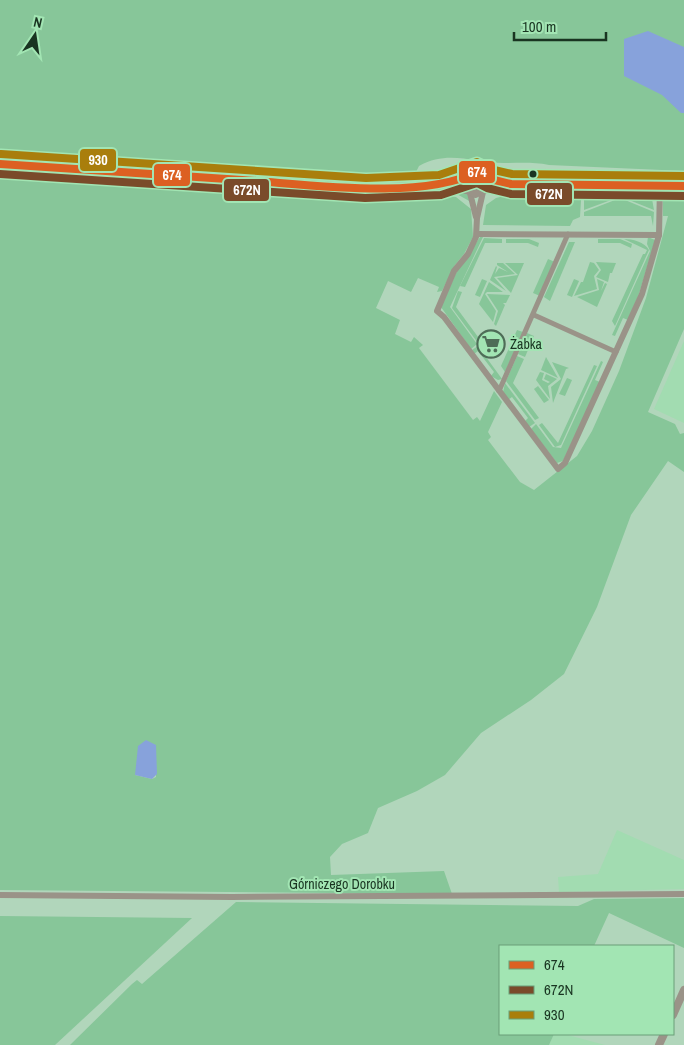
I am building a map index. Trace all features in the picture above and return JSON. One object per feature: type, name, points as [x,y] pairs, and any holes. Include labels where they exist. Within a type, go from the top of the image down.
[{"type":"street","points":[[0,164],[357,188],[440,185],[478,194],[484,190],[511,184],[684,186]]},
{"type":"street","points":[[440,185],[466,177],[474,172],[480,172],[485,176],[511,184]]},
{"type":"street","points":[[485,176],[487,182],[477,218],[476,234],[468,254],[454,271],[437,311],[558,469],[565,463],[642,294],[659,234],[660,185]]},
{"type":"street","points":[[466,177],[464,184],[477,218]]},
{"type":"street","points":[[476,234],[659,234]]},
{"type":"street","points":[[499,391],[568,234]]},
{"type":"street","points":[[534,315],[616,352]]},
{"type":"street","name":"Górniczego Dorobku","points":[[0,895],[684,894]]},
{"type":"street","points":[[674,1013],[684,990]]},
{"type":"shaded area","points":[[0,0],[684,0],[684,171],[533,163],[495,163],[462,158],[441,158],[419,166],[414,176],[105,162],[0,154]]},
{"type":"shaded area","points":[[462,164],[482,167],[494,177],[475,169],[459,178],[434,182],[423,180],[425,174],[457,167]]},
{"type":"shaded area","points":[[474,177],[478,177],[482,183],[478,189],[474,189],[470,185],[470,181]]},
{"type":"shaded area","points":[[0,178],[306,197],[430,200],[432,193],[456,197],[471,209],[473,237],[464,254],[455,265],[442,291],[437,292],[439,287],[418,278],[411,292],[388,281],[376,308],[400,320],[395,334],[411,342],[414,337],[423,345],[419,348],[473,420],[477,417],[480,421],[494,391],[502,402],[488,432],[491,437],[488,440],[520,482],[534,490],[577,456],[592,431],[619,371],[646,298],[668,216],[663,216],[663,200],[684,196],[684,329],[648,412],[675,424],[680,434],[684,433],[684,472],[668,461],[631,515],[597,607],[564,674],[531,700],[481,733],[445,775],[417,791],[378,808],[368,833],[342,844],[330,857],[331,875],[444,871],[452,894],[0,890]],"holes":[[[156,745],[156,777],[152,779],[135,775]]]},
{"type":"shaded area","points":[[553,188],[581,189],[581,196]]},
{"type":"shaded area","points":[[428,189],[448,189],[467,193],[471,202],[455,193]]},
{"type":"shaded area","points":[[651,190],[656,194],[629,196],[629,192]]},
{"type":"shaded area","points":[[525,191],[550,191],[581,200],[580,217],[573,220],[570,226],[483,225],[486,205],[496,198]]},
{"type":"shaded area","points":[[584,199],[611,200],[584,210]]},
{"type":"shaded area","points":[[652,199],[654,210],[629,200]]},
{"type":"shaded area","points":[[615,200],[625,200],[654,212],[653,226],[651,216],[584,216],[584,212]]},
{"type":"shaded area","points":[[480,237],[483,237],[450,307],[477,344],[471,349],[441,307],[457,271]]},
{"type":"shaded area","points":[[648,237],[655,240],[639,294],[628,320],[623,318],[615,336],[612,335],[650,251],[647,244]]},
{"type":"shaded area","points":[[484,238],[502,239],[502,243],[485,243],[465,287],[460,286]]},
{"type":"shaded area","points":[[506,239],[529,239],[539,243],[538,247],[528,243],[506,243]]},
{"type":"shaded area","points":[[598,239],[620,239],[632,244],[631,248],[620,243],[598,243]]},
{"type":"shaded area","points":[[624,239],[641,243],[649,250],[615,326],[612,321],[643,254],[647,250]]},
{"type":"shaded area","points":[[569,242],[575,242],[550,301],[544,297]]},
{"type":"shaded area","points":[[548,259],[555,262],[540,296],[533,293]]},
{"type":"shaded area","points":[[590,262],[594,263],[599,270],[594,276],[597,289],[574,296],[581,282],[583,282]]},
{"type":"shaded area","points":[[596,262],[616,263],[612,273],[610,273],[608,282],[596,277],[601,270]]},
{"type":"shaded area","points":[[497,263],[503,263],[515,274],[494,277],[506,291],[490,280],[496,266],[495,274],[499,268],[508,272],[497,265]]},
{"type":"shaded area","points":[[505,263],[524,263],[511,293],[497,278],[518,275]]},
{"type":"shaded area","points":[[482,279],[487,281],[480,297],[475,295]]},
{"type":"shaded area","points":[[574,279],[579,281],[572,297],[567,295]]},
{"type":"shaded area","points":[[597,279],[604,282],[601,291],[605,283],[607,284],[597,307],[577,297],[599,290]]},
{"type":"shaded area","points":[[489,282],[503,292],[487,292],[485,294],[496,311],[493,322],[479,304]]},
{"type":"shaded area","points":[[458,291],[462,292],[456,307],[481,341],[478,343],[452,308]]},
{"type":"shaded area","points":[[487,294],[510,295],[506,303],[503,303],[505,305],[496,326],[494,324],[498,311]]},
{"type":"shaded area","points":[[517,330],[523,332],[505,372],[501,366]]},
{"type":"shaded area","points":[[527,333],[534,336],[525,357],[518,354]]},
{"type":"shaded area","points":[[684,341],[684,423],[654,409]]},
{"type":"shaded area","points":[[478,346],[502,379],[498,380],[491,376],[494,372],[478,351],[474,354],[472,350]]},
{"type":"shaded area","points":[[517,356],[524,359],[513,383],[539,418],[535,420],[506,381]]},
{"type":"shaded area","points":[[546,357],[558,378],[541,370]]},
{"type":"shaded area","points":[[601,361],[603,362],[595,380],[600,382],[563,461],[557,463],[531,429],[536,424],[553,447],[561,448]]},
{"type":"shaded area","points":[[552,362],[569,368],[566,369],[553,403],[551,387],[561,379]]},
{"type":"shaded area","points":[[594,365],[597,366],[561,445],[555,447],[539,425],[542,423],[558,443]]},
{"type":"shaded area","points":[[540,372],[544,373],[542,380],[548,383],[550,382],[544,379],[546,374],[557,379],[548,386],[550,399],[536,380]]},
{"type":"shaded area","points":[[567,378],[572,380],[565,396],[559,394]]},
{"type":"shaded area","points":[[505,383],[535,423],[529,427],[525,421],[528,418],[512,397],[508,400],[503,392]]},
{"type":"shaded area","points":[[538,386],[549,400],[544,403],[534,389]]},
{"type":"shaded area","points":[[617,830],[684,860],[684,889],[559,892],[558,877],[598,874]]},
{"type":"shaded area","points":[[684,898],[684,948],[609,913],[594,945],[499,945],[499,1035],[554,1035],[549,1045],[70,1045],[132,984],[137,980],[142,984],[236,902],[578,906],[594,899]]},
{"type":"shaded area","points":[[0,916],[192,918],[55,1045],[0,1045]]},
{"type":"shaded area","points":[[554,1035],[568,1035],[605,1045],[549,1045]]},
{"type":"water","points":[[648,31],[684,47],[684,113],[681,113],[662,95],[624,76],[624,39]]},
{"type":"water","points":[[146,740],[156,745],[157,774],[152,779],[135,775],[138,746]]},
{"type":"transit line","name":"930","points":[[1,154],[366,178],[439,175],[477,162],[494,170],[512,174],[684,176]]},
{"type":"transit line","name":"674","points":[[0,164],[329,187],[394,188],[425,186],[453,181],[477,172],[490,179],[511,184],[684,186]]},
{"type":"transit line","name":"672N","points":[[0,174],[365,198],[441,195],[477,183],[487,188],[511,194],[684,196]]},
{"type":"place","name":"Żabka","points":[[491,344]]}]
